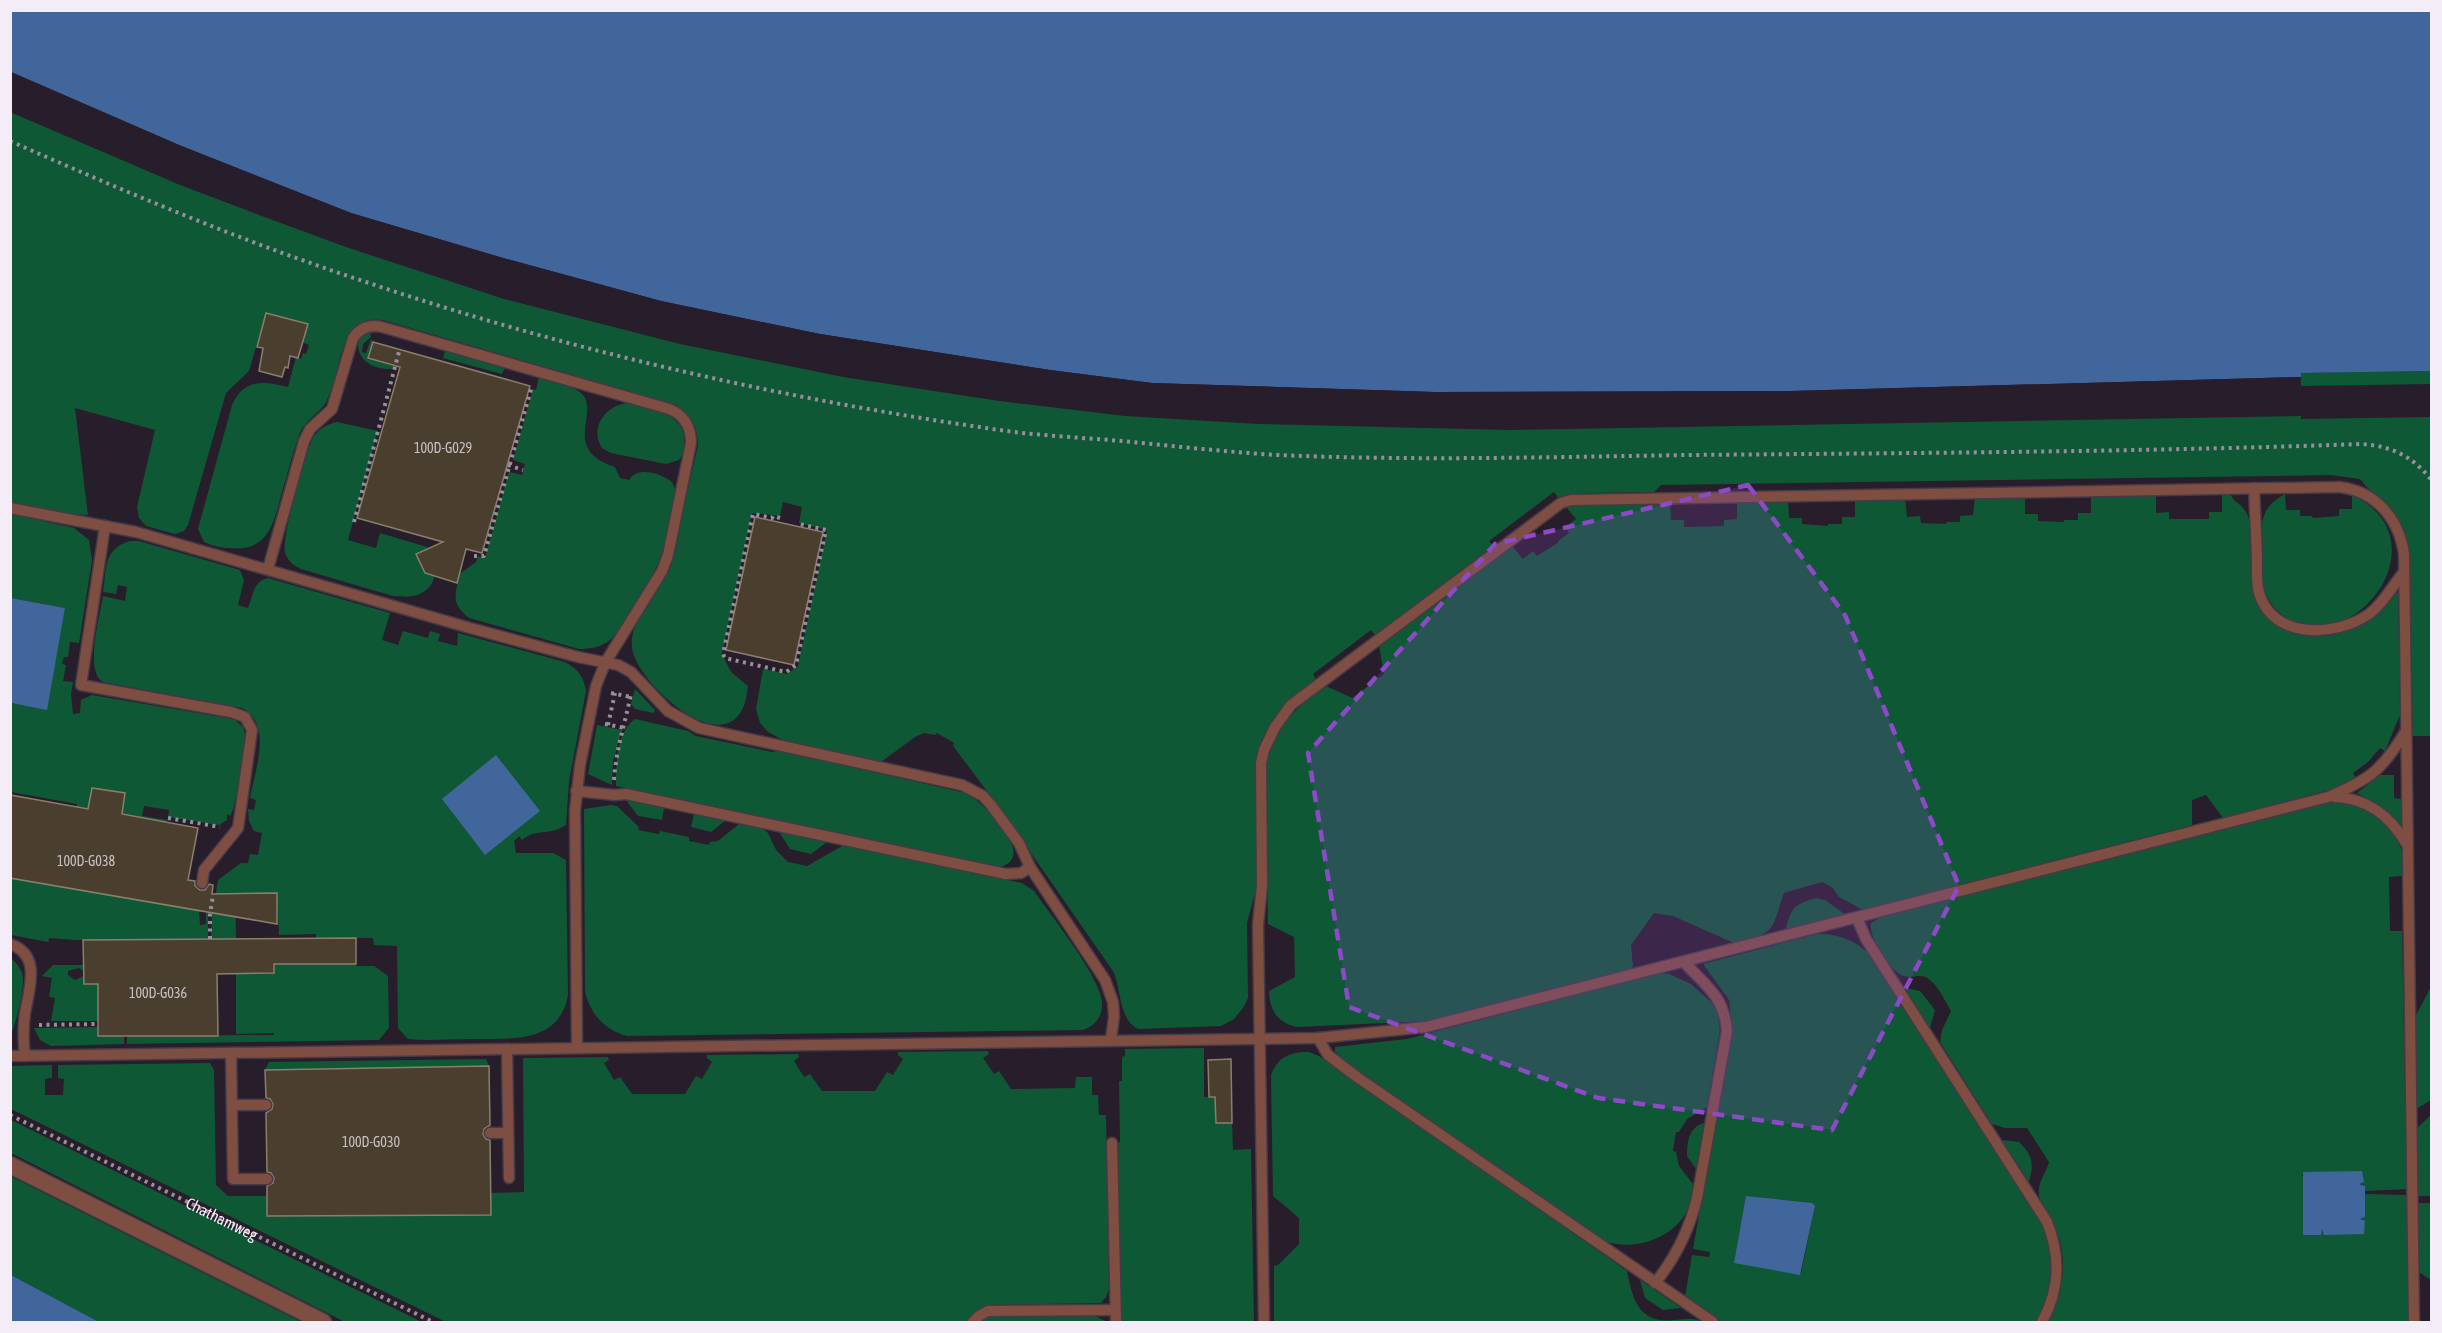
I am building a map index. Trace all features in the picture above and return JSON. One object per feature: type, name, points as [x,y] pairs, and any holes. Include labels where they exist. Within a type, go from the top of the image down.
[{"type":"street","points":[[10,1165],[323,1323]]},
{"type":"lane","points":[[268,570],[304,441],[310,429],[332,409],[353,338],[361,329],[375,325],[404,333],[674,411],[685,420],[691,443],[666,562],[605,663],[594,695],[576,791],[577,1047]]},
{"type":"lane","points":[[1264,1323],[1259,1037],[1258,925],[1262,885],[1259,778],[1264,750],[1275,727],[1291,705],[1561,503],[1570,500],[2339,487],[2366,494],[2381,505],[2396,525],[2402,546],[2414,1323]]},
{"type":"lane","points":[[2254,488],[2259,592],[2269,610],[2283,622],[2297,629],[2318,631],[2353,623],[2378,606],[2404,572]]},
{"type":"lane","points":[[10,508],[136,532],[461,625],[618,665],[635,676],[668,711],[699,728],[951,782],[973,789],[984,796],[1019,843],[1030,867],[1109,988],[1114,1017],[1111,1039]]},
{"type":"lane","points":[[105,526],[81,685],[231,712],[244,717],[250,723],[253,736],[236,830],[204,870],[202,882]]},
{"type":"lane","points":[[10,1056],[1111,1039],[1318,1038],[1426,1027],[2328,797],[2360,784],[2370,777],[2390,757],[2406,731]]},
{"type":"lane","points":[[576,791],[626,794],[1006,874],[1021,873],[1030,867]]},
{"type":"lane","points":[[2328,797],[2349,797],[2366,803],[2390,821],[2407,844]]},
{"type":"lane","points":[[1857,918],[1866,939],[2047,1222],[2056,1252],[2057,1276],[2051,1303],[2042,1323]]},
{"type":"lane","points":[[10,944],[22,949],[32,971],[24,1024],[25,1056]]},
{"type":"lane","points":[[1655,1284],[1671,1264],[1683,1242],[1691,1220],[1697,1198],[1726,1031],[1725,1018],[1716,995],[1684,962]]},
{"type":"lane","points":[[1318,1038],[1328,1055],[1357,1077],[1713,1323]]},
{"type":"lane","points":[[507,1048],[509,1178]]},
{"type":"lane","points":[[231,1053],[233,1179],[267,1179]]},
{"type":"lane","points":[[232,1105],[266,1105]]},
{"type":"lane","points":[[490,1133],[508,1133]]},
{"type":"lane","points":[[1112,1143],[1116,1323]]},
{"type":"lane","points":[[973,1323],[988,1311],[1115,1310]]},
{"type":"path","points":[[10,141],[124,191],[246,240],[371,284],[497,322],[621,356],[772,389],[898,414],[1021,433],[1274,455],[1400,457],[1868,453],[2362,444],[2375,445],[2401,453],[2417,464],[2432,481]]},
{"type":"path","points":[[354,522],[404,333]]},
{"type":"path","points":[[474,556],[484,556],[536,371]]},
{"type":"path","points":[[508,465],[524,470]]},
{"type":"path","points":[[780,518],[753,514],[723,654],[725,658],[786,672],[796,665],[826,530],[799,524]]},
{"type":"path","points":[[615,795],[614,761],[624,730],[635,676]]},
{"type":"path","points":[[608,725],[615,693]]},
{"type":"path","points":[[168,818],[236,830]]},
{"type":"path","points":[[210,915],[210,939]]},
{"type":"path","points":[[24,1024],[98,1024]]},
{"type":"path","name":"Chathamweg","points":[[10,1115],[433,1323]]},
{"type":"highlighted area","points":[[1748,485],[1845,615],[1959,886],[1832,1130],[1598,1098],[1349,1007],[1308,753],[1495,544]]},
{"type":"green space","points":[[10,112],[180,185],[259,215],[346,247],[504,299],[680,344],[843,377],[999,401],[1125,416],[1258,424],[1509,430],[2301,416],[2301,419],[2431,417],[2431,736],[2411,736],[2407,540],[2398,520],[2360,479],[2331,475],[1661,485],[1654,492],[1587,493],[1559,499],[1554,492],[1489,541],[1493,546],[1375,635],[1371,630],[1313,674],[1316,680],[1288,702],[1273,719],[1262,739],[1255,773],[1257,885],[1247,923],[1248,998],[1234,1019],[1221,1026],[1138,1029],[1127,1018],[1113,971],[999,807],[953,746],[954,743],[937,733],[935,735],[924,733],[881,762],[783,740],[768,732],[760,723],[756,709],[763,669],[787,674],[798,666],[827,530],[799,523],[802,507],[783,502],[780,516],[752,513],[722,654],[731,672],[748,686],[743,708],[732,721],[716,725],[698,720],[680,709],[647,678],[636,661],[632,637],[639,617],[671,564],[698,446],[693,422],[676,405],[383,320],[368,320],[357,326],[349,335],[327,400],[301,430],[276,514],[268,533],[253,545],[243,548],[217,546],[204,542],[198,529],[232,405],[242,390],[255,384],[271,383],[288,387],[296,357],[301,359],[303,353],[306,354],[309,345],[302,342],[307,324],[266,313],[249,371],[226,393],[188,525],[184,531],[175,534],[146,526],[139,518],[137,507],[155,430],[75,408],[88,515],[66,514],[11,502]]},
{"type":"green space","points":[[370,332],[371,337],[363,344],[362,352],[366,353],[371,339],[373,342],[368,358],[393,366],[392,369],[379,368],[362,358],[358,346],[359,339]]},
{"type":"green space","points":[[445,351],[505,367],[502,374],[443,358]]},
{"type":"green space","points":[[2431,371],[2431,384],[2301,386],[2300,373]]},
{"type":"green space","points":[[539,377],[571,387],[584,396],[587,406],[585,438],[588,449],[597,459],[615,467],[620,478],[629,480],[638,473],[649,472],[672,482],[675,489],[672,515],[664,546],[650,580],[616,634],[607,642],[592,648],[579,649],[469,618],[456,602],[458,575],[476,562],[478,556],[485,558],[509,472],[522,475],[525,464],[513,460],[533,389],[536,390]]},
{"type":"green space","points":[[628,403],[656,410],[680,425],[684,443],[679,460],[666,464],[611,453],[602,448],[597,432],[602,418],[613,408]]},
{"type":"green space","points":[[337,422],[378,431],[348,540],[376,548],[380,533],[427,547],[431,554],[435,574],[430,587],[417,595],[393,596],[301,569],[286,556],[285,544],[290,513],[310,445],[319,431]]},
{"type":"green space","points":[[2222,494],[2230,494],[2247,514],[2252,534],[2252,577],[2255,597],[2264,613],[2275,624],[2290,632],[2305,636],[2339,633],[2370,620],[2398,591],[2400,715],[2385,751],[2380,748],[2368,762],[2353,773],[2356,779],[2336,788],[2223,818],[2206,795],[2192,800],[2192,825],[1863,910],[1839,897],[1832,887],[1822,882],[1784,893],[1770,929],[1758,936],[1734,943],[1673,916],[1654,913],[1631,945],[1633,966],[1630,970],[1427,1021],[1297,1027],[1280,1019],[1273,1010],[1269,991],[1295,977],[1294,937],[1268,924],[1265,772],[1268,757],[1279,732],[1293,713],[1326,686],[1352,698],[1384,674],[1379,646],[1512,546],[1523,559],[1533,551],[1537,556],[1559,542],[1569,533],[1565,527],[1576,519],[1566,507],[1576,504],[1670,502],[1671,520],[1684,520],[1684,527],[1724,526],[1724,520],[1737,519],[1737,501],[1788,500],[1789,518],[1802,518],[1802,524],[1828,526],[1828,524],[1842,524],[1842,517],[1855,517],[1855,499],[1905,498],[1907,517],[1920,516],[1921,523],[1946,524],[1947,522],[1960,522],[1960,516],[1973,515],[1975,497],[2025,497],[2025,514],[2038,514],[2038,521],[2064,522],[2064,520],[2078,520],[2078,513],[2091,513],[2091,496],[2156,495],[2156,513],[2169,512],[2169,519],[2209,519],[2209,512],[2222,512]]},
{"type":"green space","points":[[2285,494],[2286,510],[2300,510],[2300,516],[2312,516],[2313,518],[2339,516],[2339,509],[2352,509],[2352,495],[2378,514],[2390,537],[2391,562],[2381,586],[2365,607],[2342,621],[2317,626],[2290,620],[2278,611],[2266,594],[2263,577],[2263,520],[2269,506]]},
{"type":"green space","points":[[11,514],[74,528],[89,540],[92,560],[79,643],[70,642],[68,657],[64,657],[62,664],[66,665],[63,681],[73,682],[71,694],[73,714],[80,713],[81,700],[92,695],[227,718],[235,720],[243,727],[245,757],[233,810],[230,816],[227,814],[227,820],[219,825],[168,817],[169,810],[144,806],[142,816],[167,820],[167,823],[106,848],[125,794],[92,788],[84,836],[71,842],[77,804],[11,792],[10,703],[46,709],[65,608],[11,598]]},
{"type":"green space","points":[[130,541],[139,541],[240,570],[244,580],[238,605],[248,608],[256,586],[268,578],[390,613],[382,640],[398,645],[403,631],[428,638],[430,631],[440,634],[438,641],[457,646],[458,633],[565,662],[577,671],[584,682],[586,691],[569,781],[566,825],[554,831],[533,834],[522,840],[519,836],[514,841],[516,853],[553,853],[566,860],[568,995],[563,1011],[554,1023],[543,1031],[515,1038],[408,1039],[398,1028],[397,946],[374,945],[373,938],[316,938],[316,934],[279,935],[277,893],[235,894],[236,939],[211,939],[212,915],[218,880],[241,863],[248,863],[250,854],[258,855],[262,833],[254,831],[249,821],[248,809],[254,810],[256,800],[250,798],[258,761],[257,725],[251,715],[242,708],[103,682],[97,676],[94,655],[103,596],[125,601],[127,587],[118,585],[116,594],[103,592],[106,567],[115,549]]},
{"type":"green space","points":[[635,689],[655,710],[654,713],[635,709],[631,704]]},
{"type":"green space","points":[[635,719],[688,731],[696,736],[797,755],[966,793],[995,818],[1011,842],[1014,852],[1010,861],[1000,867],[616,786],[618,750],[624,732]]},
{"type":"green space","points":[[597,725],[622,730],[613,761],[612,785],[588,774]]},
{"type":"green space","points":[[2380,775],[2394,775],[2394,798],[2401,799],[2401,825],[2380,806],[2357,793]]},
{"type":"green space","points":[[626,800],[664,808],[662,820],[638,816]]},
{"type":"green space","points":[[2329,802],[2352,804],[2374,815],[2391,831],[2402,852],[2402,876],[2389,877],[2390,931],[2402,931],[2407,1189],[2365,1191],[2365,1186],[2359,1183],[2302,1174],[2322,1229],[2324,1229],[2324,1235],[2365,1217],[2365,1194],[2407,1195],[2409,1322],[2048,1322],[2058,1299],[2063,1274],[2059,1237],[2039,1196],[2040,1182],[2049,1162],[2027,1128],[2005,1128],[1992,1124],[1940,1042],[1942,1030],[1951,1011],[1942,994],[1927,978],[1903,976],[1892,968],[1876,944],[1871,923],[1881,917]]},
{"type":"green space","points":[[617,806],[639,827],[638,830],[659,834],[660,831],[689,837],[689,841],[709,845],[710,842],[718,841],[739,824],[762,828],[768,833],[776,850],[788,862],[807,866],[844,845],[1022,883],[1034,891],[1084,962],[1099,991],[1102,1002],[1100,1016],[1095,1023],[1083,1030],[627,1036],[612,1030],[595,1014],[585,991],[584,809]]},
{"type":"green space","points":[[694,814],[726,820],[711,832],[691,827]]},
{"type":"green space","points":[[779,832],[827,842],[811,854],[790,849]]},
{"type":"green space","points":[[10,878],[199,910],[200,925],[206,924],[206,913],[208,913],[208,939],[75,940],[49,938],[48,942],[11,935]]},
{"type":"green space","points":[[1816,898],[1825,900],[1846,915],[1785,930],[1794,908]]},
{"type":"green space","points":[[1817,934],[1845,938],[1869,954],[2040,1221],[2048,1247],[2051,1272],[2046,1298],[2035,1322],[1722,1322],[1685,1297],[1692,1255],[1709,1257],[1710,1252],[1693,1249],[1732,1027],[1729,1000],[1703,964]],"holes":[[[1815,1206],[1801,1273],[1738,1236]]]},
{"type":"green space","points":[[11,958],[22,973],[23,986],[11,1034]]},
{"type":"green space","points":[[270,964],[374,966],[388,976],[389,1028],[379,1040],[127,1044],[127,1036],[274,1035],[274,1033],[236,1034],[236,974],[274,973]]},
{"type":"green space","points":[[53,965],[84,965],[84,971],[79,968],[68,971],[68,975],[75,980],[84,976],[84,984],[98,984],[98,1021],[51,1021],[55,998],[49,997],[52,978],[42,976]]},
{"type":"green space","points":[[1661,973],[1669,974],[1691,984],[1711,1002],[1717,1011],[1720,1030],[1707,1107],[1687,1119],[1679,1132],[1676,1132],[1673,1151],[1676,1152],[1679,1166],[1693,1184],[1689,1207],[1675,1227],[1653,1240],[1641,1243],[1629,1245],[1604,1241],[1360,1073],[1335,1052],[1335,1047],[1407,1039]]},
{"type":"green space","points":[[2431,987],[2431,1100],[2418,1108],[2416,1106],[2415,1017]]},
{"type":"green space","points":[[1905,988],[1920,991],[1935,1010],[1930,1028]]},
{"type":"green space","points":[[98,1027],[98,1036],[124,1036],[124,1044],[51,1046],[40,1040],[34,1028]]},
{"type":"green space","points":[[1204,1048],[1204,1097],[1232,1097],[1232,1105],[1215,1105],[1215,1123],[1232,1123],[1233,1150],[1251,1149],[1254,1322],[1121,1322],[1117,1143],[1120,1142],[1119,1081],[1122,1081],[1122,1057],[1125,1056],[1125,1049]]},
{"type":"green space","points":[[988,1051],[989,1054],[983,1058],[994,1074],[999,1071],[1011,1089],[1075,1088],[1076,1077],[1092,1077],[1092,1095],[1098,1095],[1099,1115],[1106,1115],[1109,1289],[1101,1303],[993,1305],[976,1311],[967,1322],[446,1322],[11,1109],[10,1066],[52,1065],[52,1078],[45,1079],[45,1095],[63,1095],[64,1079],[58,1078],[58,1065],[210,1063],[214,1070],[216,1185],[228,1196],[267,1196],[267,1216],[491,1215],[491,1193],[524,1192],[523,1058],[608,1057],[609,1060],[604,1063],[614,1080],[620,1077],[632,1094],[685,1094],[696,1076],[702,1079],[712,1062],[707,1055],[798,1054],[799,1057],[794,1061],[804,1077],[810,1074],[822,1091],[875,1091],[887,1072],[893,1075],[903,1059],[898,1052]]},
{"type":"green space","points":[[1309,1052],[1319,1056],[1627,1271],[1635,1301],[1646,1314],[1663,1320],[1696,1319],[1703,1322],[1274,1322],[1274,1266],[1278,1265],[1299,1244],[1299,1218],[1273,1196],[1271,1076],[1277,1064],[1285,1057]]},
{"type":"green space","points":[[486,1059],[489,1066],[265,1070],[269,1062]]},
{"type":"green space","points":[[2431,1115],[2431,1196],[2417,1196],[2417,1128]]},
{"type":"green space","points":[[11,1120],[422,1322],[345,1322],[11,1153]]},
{"type":"green space","points":[[1704,1123],[1696,1169],[1687,1156],[1688,1140],[1692,1131]]},
{"type":"green space","points":[[2002,1140],[2019,1142],[2030,1156],[2032,1170],[2029,1182]]},
{"type":"green space","points":[[10,1176],[301,1322],[99,1322],[11,1275]]},
{"type":"green space","points":[[2418,1203],[2431,1203],[2431,1280],[2419,1272]]},
{"type":"green space","points":[[1640,1280],[1681,1308],[1663,1310],[1645,1298]]},
{"type":"green space","points":[[1093,1315],[1107,1322],[979,1322],[989,1316]]},
{"type":"water","points":[[11,10],[2431,11],[2431,371],[2301,373],[2301,377],[1791,391],[1435,392],[1152,383],[1050,370],[820,334],[661,301],[351,213],[179,145],[11,72]]},
{"type":"water","points":[[11,598],[65,608],[47,710],[11,703]]},
{"type":"water","points":[[496,755],[540,811],[485,855],[442,799]]},
{"type":"water","points":[[2362,1171],[2364,1182],[2359,1184],[2365,1186],[2365,1217],[2360,1219],[2365,1221],[2364,1234],[2324,1235],[2322,1229],[2321,1235],[2303,1235],[2303,1172]]},
{"type":"water","points":[[1746,1196],[1812,1203],[1815,1206],[1800,1275],[1734,1263]]},
{"type":"water","points":[[11,1275],[99,1322],[11,1322]]},
{"type":"pier","points":[[11,72],[179,145],[351,213],[503,258],[661,301],[820,334],[1050,370],[1152,383],[1435,392],[1791,391],[2301,377],[2301,380],[1791,394],[1435,395],[1152,386],[1049,373],[819,337],[660,304],[502,261],[350,215],[288,192],[50,95],[10,76]]},
{"type":"building","points":[[266,313],[308,324],[298,358],[290,356],[288,368],[285,367],[282,377],[259,371],[263,348],[257,347]]},
{"type":"building","points":[[373,342],[530,386],[482,553],[466,549],[457,583],[425,573],[416,554],[443,542],[357,518],[400,367],[368,358]]},
{"type":"building","points":[[755,517],[823,532],[794,665],[726,650]]},
{"type":"building","points":[[92,788],[125,793],[122,814],[198,828],[188,880],[195,881],[195,886],[200,890],[205,890],[209,884],[213,885],[212,894],[277,893],[277,924],[10,878],[10,795],[88,809]]},
{"type":"building","points":[[356,938],[356,964],[274,964],[274,973],[217,974],[218,1036],[98,1036],[98,984],[84,984],[83,940]]},
{"type":"building","points":[[1231,1059],[1232,1123],[1216,1123],[1215,1097],[1209,1097],[1208,1060]]},
{"type":"building","points":[[489,1066],[490,1125],[484,1129],[483,1134],[486,1139],[490,1140],[491,1215],[267,1216],[267,1186],[273,1183],[274,1178],[271,1173],[267,1172],[266,1113],[272,1109],[273,1104],[270,1099],[266,1098],[265,1070]]}]
